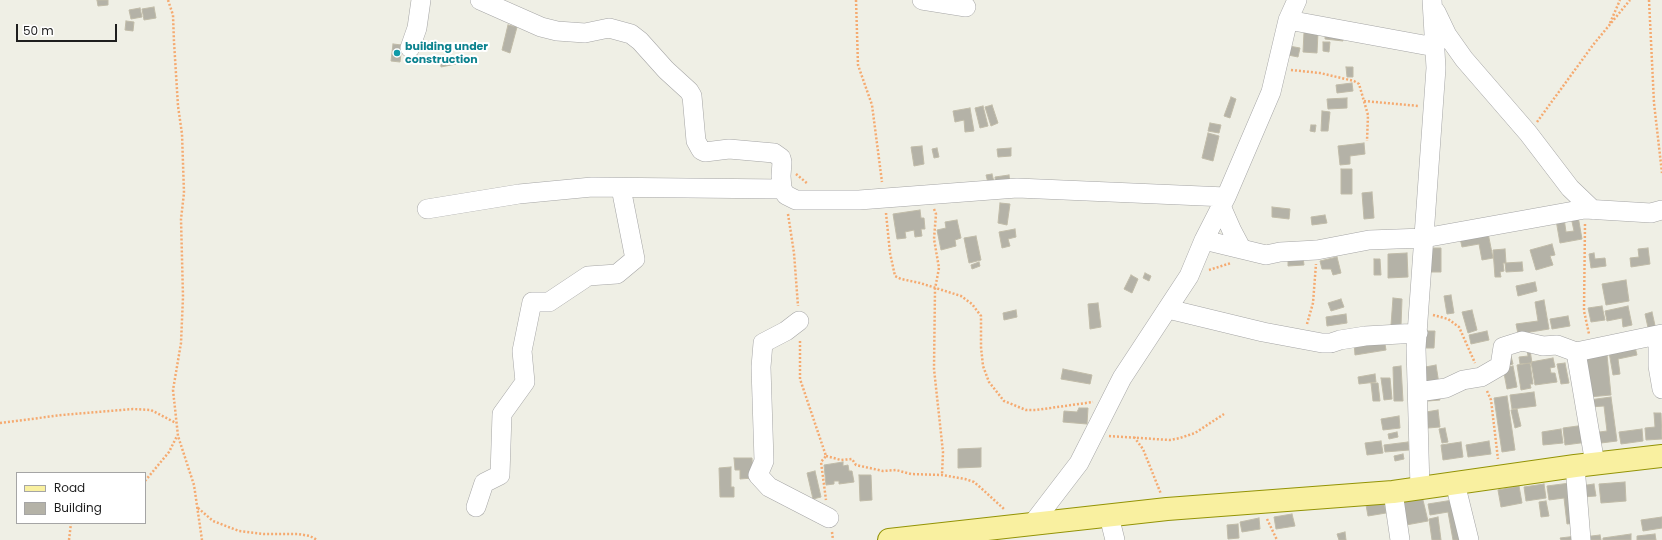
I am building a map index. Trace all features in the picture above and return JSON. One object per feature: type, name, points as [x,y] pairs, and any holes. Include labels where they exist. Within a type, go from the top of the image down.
[{"type":"main road","points":[[889,540],[988,534],[1026,524],[1167,509],[1393,492],[1585,465],[1662,456]]},
{"type":"street","points":[[410,48],[417,28],[420,0]]},
{"type":"street","points":[[480,0],[540,27],[552,30],[585,33],[609,28],[631,34],[640,41],[666,70],[689,91],[692,102],[695,135],[701,150],[705,152],[729,149],[774,153],[781,158],[781,176],[784,192]]},
{"type":"street","points":[[922,0],[966,7]]},
{"type":"street","points":[[1026,524],[1079,463],[1110,402],[1137,354],[1190,276],[1204,240],[1224,201],[1271,92],[1288,20],[1296,0]]},
{"type":"street","points":[[1420,488],[1418,333],[1436,68],[1432,3]]},
{"type":"street","points":[[1432,3],[1447,35],[1464,59],[1528,133],[1570,188],[1589,210]]},
{"type":"street","points":[[1288,20],[1435,47]]},
{"type":"street","points":[[427,209],[519,194],[592,188],[784,192],[796,200],[827,200],[884,198],[1017,188],[1224,201]]},
{"type":"street","points":[[476,507],[484,483],[500,475],[502,414],[525,382],[522,351],[532,302],[549,302],[588,276],[617,274],[635,259],[621,188]]},
{"type":"street","points":[[1224,201],[1237,255]]},
{"type":"street","points":[[1204,240],[1237,255],[1266,255],[1280,252],[1316,250],[1369,240],[1424,238],[1589,210],[1651,212],[1662,210]]},
{"type":"street","points":[[1168,309],[1303,341],[1331,344],[1340,340],[1365,336],[1418,333]]},
{"type":"street","points":[[799,321],[786,331],[763,343],[761,367],[764,461],[758,475],[769,487],[829,518]]},
{"type":"street","points":[[1418,392],[1446,388],[1463,380],[1481,377],[1500,366],[1503,347],[1522,341],[1543,346],[1557,345],[1585,350],[1660,335],[1658,366],[1662,389]]},
{"type":"street","points":[[1581,540],[1585,465],[1585,350]]},
{"type":"street","points":[[1455,483],[1469,540]]},
{"type":"street","points":[[1393,492],[1400,540]]},
{"type":"street","points":[[1109,516],[1114,540]]},
{"type":"path","points":[[168,0],[173,15],[178,106],[182,134],[184,193],[181,219],[181,343],[173,390],[178,436],[194,485],[202,540]]},
{"type":"path","points":[[856,0],[858,65],[872,105],[890,253],[895,276],[961,296],[969,300],[981,316],[981,347],[983,366],[989,382],[1004,401],[1026,410],[1084,403],[1110,402]]},
{"type":"path","points":[[1608,27],[1620,0]]},
{"type":"path","points":[[1528,133],[1630,0]]},
{"type":"path","points":[[1649,0],[1654,103],[1662,173]]},
{"type":"path","points":[[1277,69],[1320,73],[1354,81],[1359,84],[1368,115],[1367,141]]},
{"type":"path","points":[[1364,101],[1434,107]]},
{"type":"path","points":[[782,162],[827,200]]},
{"type":"path","points":[[784,192],[794,254],[799,321],[800,379],[826,456]]},
{"type":"path","points":[[932,194],[936,214],[934,239],[939,268],[935,289],[934,369],[943,452],[942,475]]},
{"type":"path","points":[[1585,350],[1584,311],[1589,210]]},
{"type":"path","points":[[1303,341],[1314,303],[1316,250]]},
{"type":"path","points":[[1190,276],[1237,255]]},
{"type":"path","points":[[0,423],[62,415],[133,409],[151,410],[176,423]]},
{"type":"path","points":[[1093,435],[1170,440],[1194,433],[1224,414]]},
{"type":"path","points":[[146,480],[169,452],[178,436]]},
{"type":"path","points":[[1134,437],[1143,449],[1167,509]]},
{"type":"path","points":[[826,456],[841,460],[852,459],[856,465],[883,471],[896,470],[911,474],[942,475],[974,482],[1026,524]]},
{"type":"path","points":[[826,456],[821,462],[833,540]]},
{"type":"path","points":[[198,508],[213,521],[239,531],[264,534],[306,535],[317,540]]},
{"type":"path","points":[[69,540],[71,524]]},
{"type":"path","points":[[306,535],[306,540]]},
{"type":"building","points":[[97,0],[108,0],[108,5],[98,6]]},
{"type":"building","points":[[154,7],[156,18],[144,20],[142,9]]},
{"type":"building","points":[[140,8],[142,17],[131,19],[129,10]]},
{"type":"building","points":[[126,21],[134,22],[133,31],[125,30]]},
{"type":"building","points":[[508,25],[517,27],[510,53],[502,50]]},
{"type":"building","points":[[1304,32],[1318,32],[1317,53],[1303,52]]},
{"type":"building","points":[[1325,33],[1343,34],[1343,41],[1325,39]]},
{"type":"building","points":[[1323,42],[1330,42],[1329,52],[1323,51]]},
{"type":"building","name":"building under construction","points":[[393,44],[402,45],[400,62],[391,61]]},
{"type":"building","points":[[1289,46],[1300,48],[1298,57],[1288,55]]},
{"type":"building","points":[[455,56],[456,64],[441,67],[440,58]]},
{"type":"building","points":[[1346,67],[1353,67],[1353,77],[1347,77]]},
{"type":"building","points":[[1352,83],[1353,91],[1337,93],[1336,85]]},
{"type":"building","points":[[1231,97],[1236,99],[1230,118],[1224,116]]},
{"type":"building","points":[[1347,98],[1347,108],[1328,109],[1327,99]]},
{"type":"building","points":[[992,105],[998,123],[991,126],[985,107]]},
{"type":"building","points":[[983,106],[988,126],[980,128],[975,108]]},
{"type":"building","points":[[970,108],[974,131],[965,132],[964,120],[955,122],[953,111]]},
{"type":"building","points":[[1322,111],[1330,112],[1328,131],[1321,131]]},
{"type":"building","points":[[1210,123],[1221,125],[1219,133],[1208,131]]},
{"type":"building","points":[[1311,125],[1316,125],[1315,132],[1310,131]]},
{"type":"building","points":[[1208,133],[1219,136],[1213,161],[1202,158]]},
{"type":"building","points":[[1364,143],[1365,154],[1350,156],[1350,164],[1340,165],[1338,146]]},
{"type":"building","points":[[922,146],[924,164],[914,166],[911,147]]},
{"type":"building","points":[[937,148],[939,157],[934,158],[932,149]]},
{"type":"building","points":[[1011,148],[1011,156],[998,157],[997,149]]},
{"type":"building","points":[[1341,169],[1352,169],[1352,194],[1341,194]]},
{"type":"building","points":[[992,174],[994,182],[988,183],[986,175]]},
{"type":"building","points":[[1009,175],[1010,183],[996,185],[995,177]]},
{"type":"building","points":[[1372,192],[1374,218],[1364,219],[1362,193]]},
{"type":"building","points":[[1000,203],[1010,204],[1007,225],[998,223]]},
{"type":"building","points":[[1272,207],[1290,209],[1289,219],[1272,217]]},
{"type":"building","points":[[920,210],[921,218],[924,218],[925,229],[921,229],[922,236],[915,237],[914,230],[905,232],[906,238],[897,239],[893,214]]},
{"type":"building","points":[[1325,215],[1327,223],[1312,225],[1311,217]]},
{"type":"building","points":[[1578,216],[1582,239],[1560,243],[1556,220],[1564,218],[1566,232],[1574,231],[1571,217]]},
{"type":"building","points":[[957,220],[961,238],[955,240],[956,246],[941,250],[937,230],[946,228],[945,222]]},
{"type":"building","points":[[1015,229],[1016,237],[1008,239],[1010,246],[1002,248],[999,232]]},
{"type":"building","points":[[1488,233],[1493,258],[1482,260],[1479,244],[1462,247],[1460,238]]},
{"type":"building","points":[[976,236],[981,260],[969,263],[964,238]]},
{"type":"building","points":[[1552,244],[1555,255],[1550,256],[1553,265],[1536,270],[1530,250]]},
{"type":"building","points":[[1428,248],[1441,248],[1441,272],[1428,272]]},
{"type":"building","points":[[1648,248],[1650,264],[1631,267],[1630,258],[1639,257],[1638,249]]},
{"type":"building","points":[[1505,249],[1506,263],[1503,263],[1504,271],[1500,272],[1501,277],[1495,277],[1493,250]]},
{"type":"building","points":[[1407,253],[1408,277],[1388,278],[1388,254]]},
{"type":"building","points":[[1594,253],[1595,259],[1605,258],[1606,266],[1591,268],[1589,254]]},
{"type":"building","points":[[1303,257],[1304,265],[1288,266],[1288,258]]},
{"type":"building","points":[[1337,257],[1341,273],[1333,275],[1331,269],[1322,269],[1320,261]]},
{"type":"building","points":[[1374,259],[1380,259],[1381,275],[1374,275]]},
{"type":"building","points":[[979,262],[980,266],[972,269],[971,265]]},
{"type":"building","points":[[1522,262],[1523,271],[1506,272],[1505,263]]},
{"type":"building","points":[[1145,273],[1151,276],[1149,281],[1143,278]]},
{"type":"building","points":[[1131,275],[1138,279],[1132,293],[1124,289]]},
{"type":"building","points":[[1626,280],[1629,301],[1606,305],[1602,284]]},
{"type":"building","points":[[1535,282],[1537,291],[1518,296],[1516,286]]},
{"type":"building","points":[[1451,295],[1454,313],[1447,314],[1444,296]]},
{"type":"building","points":[[1393,298],[1402,299],[1401,326],[1391,325]]},
{"type":"building","points":[[1341,299],[1344,307],[1331,311],[1328,303]]},
{"type":"building","points":[[1544,300],[1549,329],[1518,334],[1516,324],[1538,321],[1535,302]]},
{"type":"building","points":[[1098,303],[1101,327],[1090,329],[1088,304]]},
{"type":"building","points":[[1602,306],[1605,320],[1591,322],[1588,308]]},
{"type":"building","points":[[1628,306],[1632,325],[1623,327],[1622,318],[1607,321],[1605,311]]},
{"type":"building","points":[[1016,310],[1017,317],[1004,320],[1003,313]]},
{"type":"building","points":[[1472,310],[1477,330],[1468,333],[1462,312]]},
{"type":"building","points":[[1652,312],[1656,330],[1649,332],[1645,314]]},
{"type":"building","points":[[1346,314],[1347,323],[1327,326],[1326,317]]},
{"type":"building","points":[[1568,316],[1570,326],[1552,329],[1550,319]]},
{"type":"building","points":[[1425,331],[1435,331],[1434,348],[1425,348]]},
{"type":"building","points":[[1487,331],[1489,340],[1471,344],[1469,335]]},
{"type":"building","points":[[1384,338],[1386,350],[1355,355],[1354,343]]},
{"type":"building","points":[[1635,347],[1637,355],[1618,359],[1620,374],[1613,375],[1609,352]]},
{"type":"building","points":[[1527,350],[1530,350],[1532,363],[1520,364],[1519,357],[1528,356]]},
{"type":"building","points":[[1510,352],[1513,364],[1507,366]]},
{"type":"building","points":[[1607,355],[1611,395],[1589,397],[1585,357]]},
{"type":"building","points":[[1553,358],[1555,367],[1550,368],[1551,373],[1555,373],[1557,382],[1535,385],[1531,362]]},
{"type":"building","points":[[1530,363],[1533,384],[1530,384],[1531,388],[1521,390],[1517,365]]},
{"type":"building","points":[[1565,363],[1569,383],[1561,384],[1557,364]]},
{"type":"building","points":[[1436,365],[1439,384],[1423,387],[1420,368]]},
{"type":"building","points":[[1401,366],[1403,401],[1394,401],[1393,367]]},
{"type":"building","points":[[1513,366],[1517,387],[1507,389],[1503,368]]},
{"type":"building","points":[[1063,369],[1092,375],[1090,384],[1061,379]]},
{"type":"building","points":[[1375,374],[1376,382],[1359,384],[1358,377]]},
{"type":"building","points":[[1381,378],[1390,378],[1392,399],[1384,400]]},
{"type":"building","points":[[1371,383],[1378,383],[1380,401],[1373,401]]},
{"type":"building","points":[[1534,392],[1536,406],[1512,409],[1510,395]]},
{"type":"building","points":[[1439,393],[1440,400],[1428,401],[1427,394]]},
{"type":"building","points":[[1507,396],[1515,450],[1502,452],[1494,398]]},
{"type":"building","points":[[1611,397],[1617,441],[1593,444],[1592,433],[1607,431],[1604,406],[1590,407],[1589,400]]},
{"type":"building","points":[[1079,408],[1088,408],[1087,424],[1063,422],[1064,411],[1077,412]]},
{"type":"building","points":[[1517,409],[1521,426],[1515,428],[1511,410]]},
{"type":"building","points":[[1438,410],[1440,427],[1428,428],[1426,412]]},
{"type":"building","points":[[1654,413],[1661,413],[1662,439],[1646,440],[1645,428],[1655,427]]},
{"type":"building","points":[[1399,416],[1400,428],[1383,430],[1381,419]]},
{"type":"building","points":[[1585,425],[1588,442],[1565,445],[1563,428]]},
{"type":"building","points":[[1445,428],[1448,442],[1442,443],[1439,429]]},
{"type":"building","points":[[1561,429],[1563,443],[1543,445],[1542,432]]},
{"type":"building","points":[[1642,429],[1643,441],[1621,444],[1619,432]]},
{"type":"building","points":[[1397,432],[1398,437],[1389,439],[1388,434]]},
{"type":"building","points":[[1381,441],[1383,453],[1367,455],[1365,443]]},
{"type":"building","points":[[1489,441],[1491,454],[1468,457],[1466,445]]},
{"type":"building","points":[[1408,442],[1409,450],[1385,452],[1384,445]]},
{"type":"building","points":[[1461,442],[1463,457],[1443,460],[1441,445]]},
{"type":"building","points":[[981,448],[981,467],[958,468],[958,449]]},
{"type":"building","points":[[1403,454],[1404,459],[1395,461],[1394,456]]},
{"type":"building","points":[[734,458],[752,458],[753,478],[740,479],[740,470],[735,470]]},
{"type":"building","points":[[843,462],[843,466],[848,465],[849,471],[852,471],[854,482],[839,484],[839,481],[834,481],[834,484],[826,485],[824,465]]},
{"type":"building","points":[[731,467],[731,487],[734,487],[734,497],[720,497],[719,468]]},
{"type":"building","points":[[815,471],[821,497],[813,499],[807,473]]},
{"type":"building","points":[[859,475],[871,475],[872,500],[860,501]]},
{"type":"building","points":[[1625,482],[1626,501],[1601,503],[1599,484]]},
{"type":"building","points":[[1570,483],[1575,523],[1567,524],[1564,498],[1549,500],[1547,486]]},
{"type":"building","points":[[1544,484],[1546,498],[1526,501],[1524,487]]},
{"type":"building","points":[[1594,484],[1596,496],[1582,497],[1580,486]]},
{"type":"building","points":[[1519,486],[1522,503],[1501,507],[1498,490]]},
{"type":"building","points":[[1422,496],[1428,521],[1406,525],[1401,501]]},
{"type":"building","points":[[1453,500],[1460,540],[1453,540],[1448,512],[1430,515],[1428,504]]},
{"type":"building","points":[[1546,501],[1549,516],[1541,517],[1539,502]]},
{"type":"building","points":[[1384,502],[1386,513],[1368,516],[1366,505]]},
{"type":"building","points":[[1292,514],[1295,526],[1276,529],[1274,517]]},
{"type":"building","points":[[1438,517],[1441,540],[1432,540],[1429,519]]},
{"type":"building","points":[[1662,517],[1662,528],[1643,531],[1641,520]]},
{"type":"building","points":[[1259,518],[1260,529],[1242,532],[1240,522]]},
{"type":"building","points":[[1238,524],[1239,538],[1228,539],[1227,525]]},
{"type":"building","points":[[1345,532],[1346,540],[1339,540],[1337,534]]},
{"type":"building","points":[[1631,534],[1631,540],[1603,540],[1603,538]]},
{"type":"building","points":[[1655,534],[1656,540],[1637,540],[1637,536]]},
{"type":"building","points":[[1600,535],[1601,540],[1583,540],[1583,537]]},
{"type":"building","points":[[1577,536],[1577,540],[1561,540],[1560,538]]},
{"type":"place","name":"building under construction","points":[[397,53]]}]
